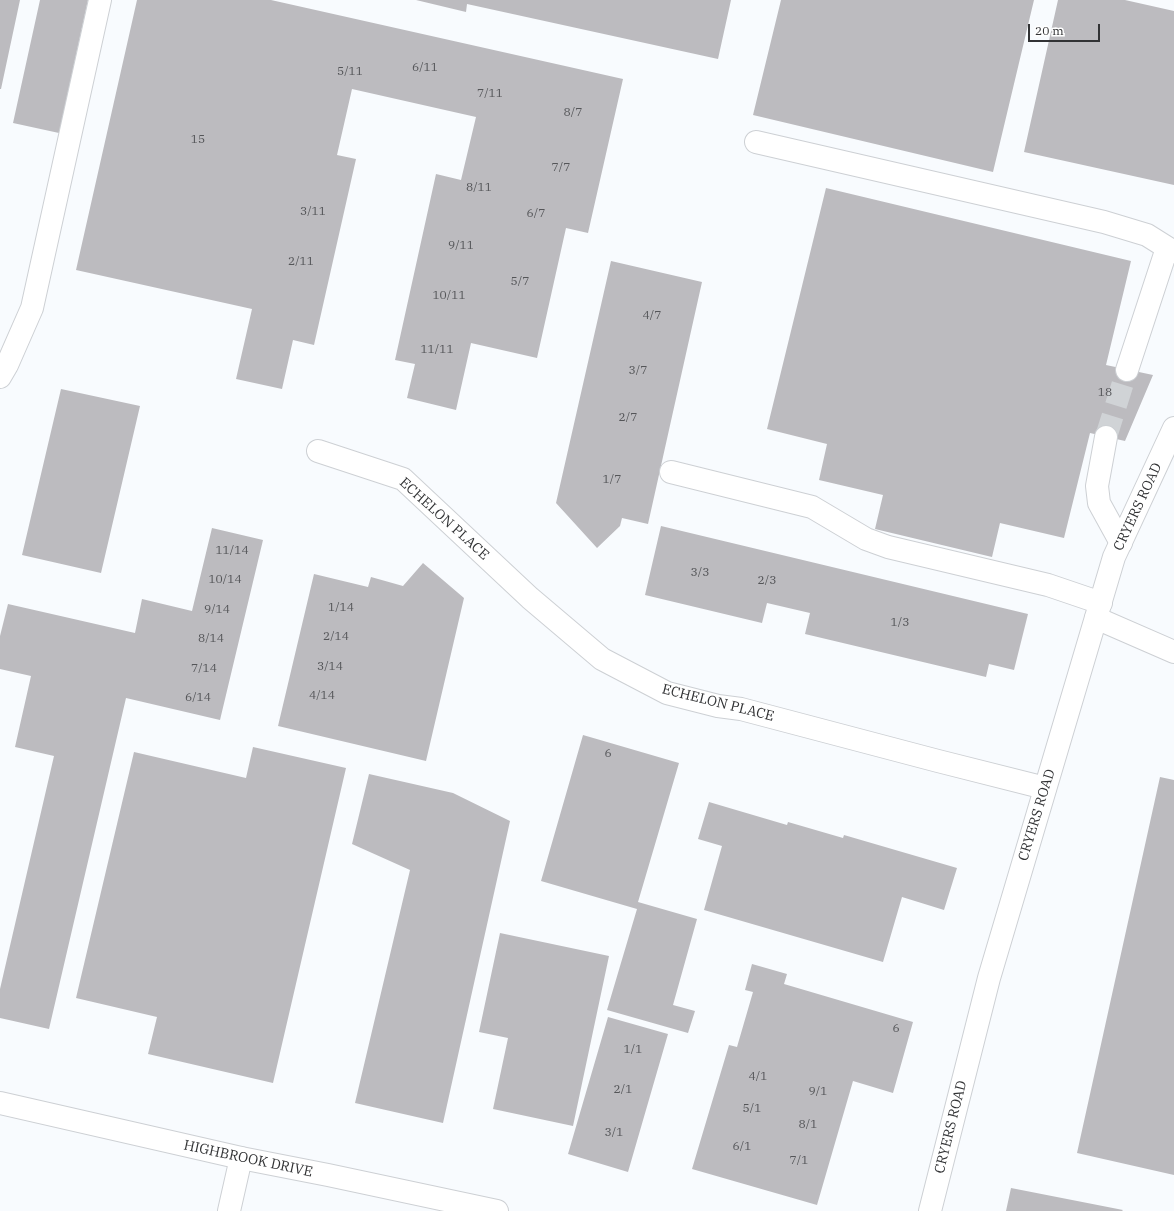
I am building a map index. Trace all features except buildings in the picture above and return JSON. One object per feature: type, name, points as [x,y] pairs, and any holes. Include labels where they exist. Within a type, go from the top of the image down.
[{"type":"main road","points":[[0,377],[7,366],[32,308],[100,0]]},
{"type":"main road","points":[[756,142],[1104,222],[1147,235],[1170,250],[1127,370]]},
{"type":"main road","name":"CRYERS ROAD","points":[[930,1211],[989,978],[1114,558],[1174,428]]},
{"type":"main road","points":[[1106,437],[1097,486],[1099,503],[1121,543]]},
{"type":"main road","name":"ECHELON PLACE","points":[[318,451],[403,479],[530,598],[602,659],[667,693],[718,706],[741,709],[1045,788]]},
{"type":"main road","points":[[671,472],[812,507],[866,539],[888,547],[1048,585],[1099,610],[1174,652]]},
{"type":"main road","name":"HIGHBROOK DRIVE","points":[[0,1103],[241,1158],[497,1211]]},
{"type":"main road","points":[[229,1211],[241,1158]]},
{"type":"tunnel","points":[[1106,437],[1127,370]]}]
